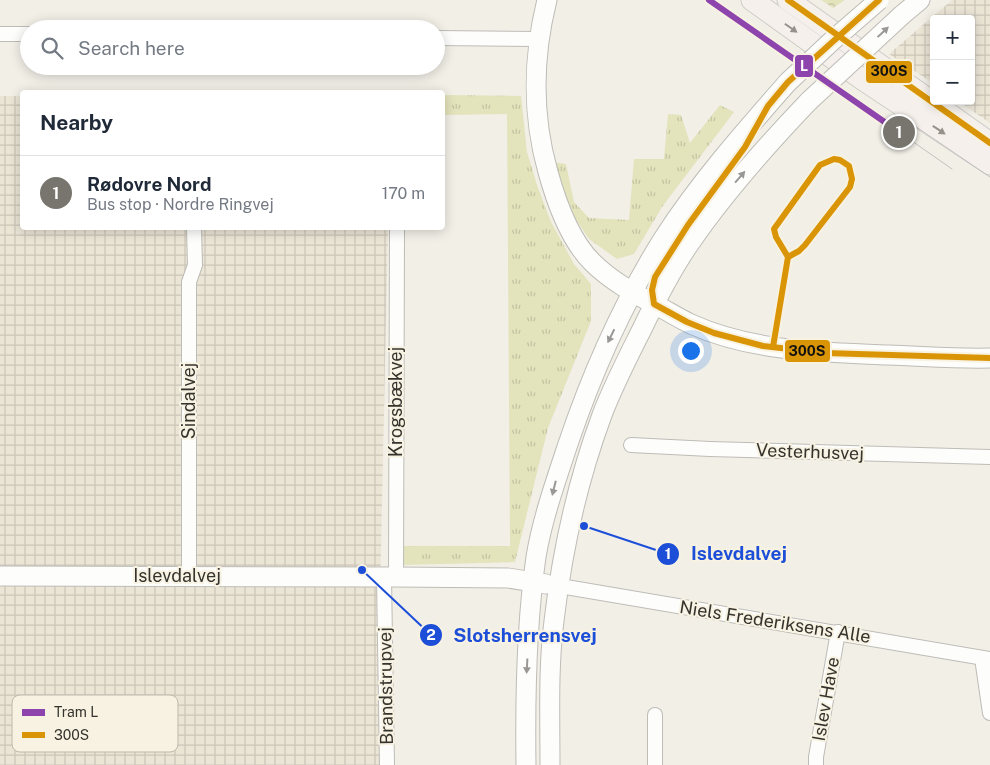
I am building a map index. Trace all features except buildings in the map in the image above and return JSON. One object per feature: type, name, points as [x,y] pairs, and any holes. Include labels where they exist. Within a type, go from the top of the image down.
[{"type":"main road","points":[[752,0],[862,79],[990,164]]},
{"type":"main road","points":[[788,0],[990,143]]},
{"type":"street","points":[[547,0],[539,39],[536,91],[537,115],[544,158],[557,203],[574,236],[592,262],[632,292],[691,324],[723,336],[764,346],[828,352],[990,358]]},
{"type":"street","points":[[526,765],[525,704],[533,582],[537,556],[556,480],[580,409],[604,349],[632,292],[664,238],[703,184],[788,82],[879,0]]},
{"type":"street","points":[[550,765],[550,706],[554,622],[560,586],[576,502],[609,399],[626,359],[654,304],[689,245],[728,191],[808,101],[920,0]]},
{"type":"street","points":[[0,34],[20,34]]},
{"type":"street","points":[[445,38],[539,39]]},
{"type":"street","points":[[654,304],[652,290],[655,277],[688,225],[745,147],[768,106]]},
{"type":"street","name":"Sindalvej","points":[[189,576],[189,287],[195,265],[194,230]]},
{"type":"street","name":"Krogsbækvej","points":[[390,577],[398,230]]},
{"type":"street","points":[[591,452],[589,437],[596,412],[635,320],[636,309],[632,292]]},
{"type":"street","name":"Vesterhusvej","points":[[630,445],[990,457]]},
{"type":"street","name":"Islevdalvej","points":[[0,576],[508,578],[560,586]]},
{"type":"street","name":"Brandstrupvej","points":[[387,765],[390,577]]},
{"type":"street","name":"Niels Frederiksens Alle","points":[[560,586],[986,658]]},
{"type":"street","name":"Islev Have","points":[[816,765],[838,632]]},
{"type":"street","points":[[986,658],[990,713]]},
{"type":"street","points":[[655,715],[655,765]]},
{"type":"shaded area","points":[[952,0],[990,0],[990,123],[964,105],[975,105],[975,15],[934,15]]},
{"type":"shaded area","points":[[930,19],[930,81],[889,54]]},
{"type":"shaded area","points":[[0,96],[20,96],[20,230],[388,230],[380,594],[383,765],[0,765]]},
{"type":"green space","points":[[821,0],[845,0],[833,8]]},
{"type":"green space","points":[[445,95],[521,96],[527,152],[537,185],[551,222],[574,264],[591,284],[591,321],[548,428],[515,562],[403,565],[402,546],[510,546],[507,114],[445,115]]},
{"type":"green space","points":[[720,105],[734,112],[662,207],[634,254],[617,259],[589,239],[568,208],[552,162],[566,164],[574,202],[589,218],[629,220],[634,159],[664,159],[668,114],[681,115],[690,143]]},
{"type":"tram line","name":"L","points":[[709,0],[899,132]]},
{"type":"tram line","points":[[906,120],[990,177]]},
{"type":"tram line","points":[[899,132],[952,169]]},
{"type":"transit line","name":"300S","points":[[788,0],[990,143]]},
{"type":"transit line","name":"300S","points":[[879,0],[788,82],[768,106],[745,147],[688,225],[655,277],[652,290],[654,304],[687,322],[714,333],[763,346],[825,353],[990,358]]},
{"type":"transit line","name":"300S","points":[[834,159],[840,160],[849,166],[852,179],[850,187],[805,245],[788,257],[776,237],[774,229],[820,165],[834,159]]},
{"type":"transit line","name":"300S","points":[[773,347],[788,257]]},
{"type":"place","name":"Rødovre Nord","points":[[899,132]]},
{"type":"place","name":"Islevdalvej","points":[[584,526]]},
{"type":"place","name":"Slotsherrensvej","points":[[362,570]]}]
